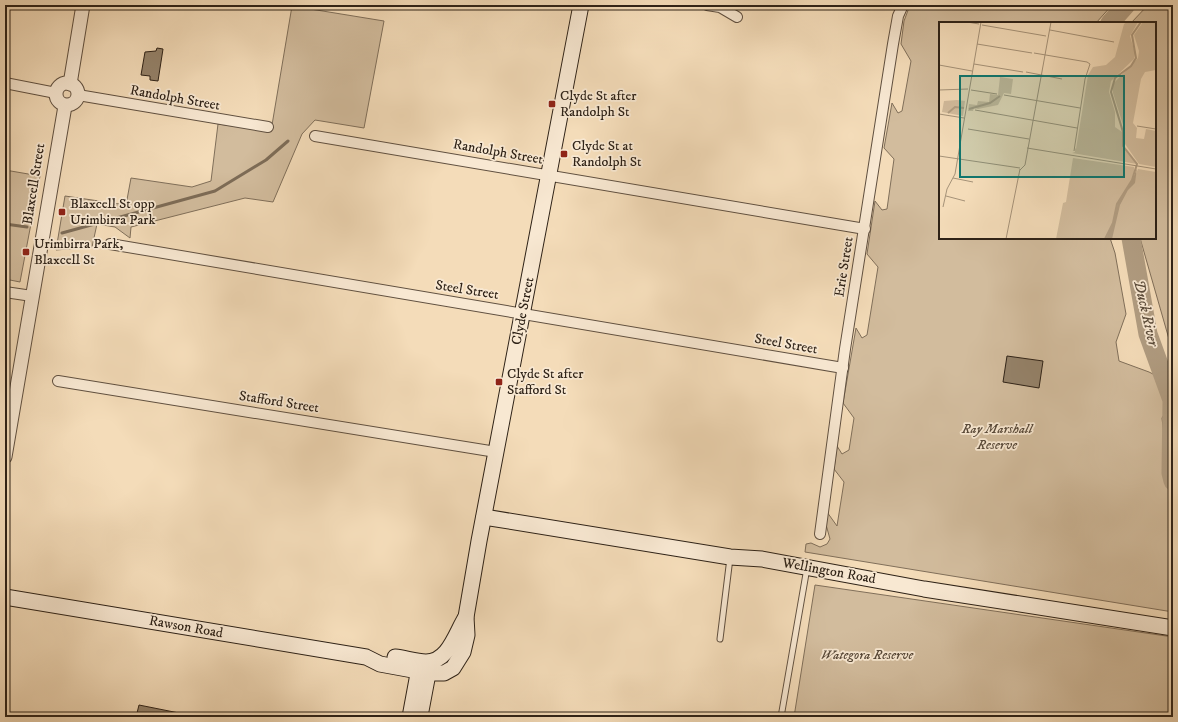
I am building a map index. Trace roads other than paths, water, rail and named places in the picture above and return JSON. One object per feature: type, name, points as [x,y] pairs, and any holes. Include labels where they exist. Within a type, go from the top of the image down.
[{"type":"main road","name":"Clyde Street","points":[[424,667],[446,652],[466,617],[581,5]]},
{"type":"main road","name":"Wellington Road","points":[[484,517],[730,557],[762,559],[924,589],[1173,628]]},
{"type":"main road","name":"Rawson Road","points":[[5,596],[366,657],[381,654],[424,667]]},
{"type":"main road","points":[[410,717],[424,667]]},
{"type":"main road","points":[[420,717],[424,667]]},
{"type":"street","points":[[70,84],[83,5]]},
{"type":"street","points":[[707,5],[720,7],[736,17]]},
{"type":"street","name":"Erie Street","points":[[820,534],[843,368],[893,44],[898,16],[903,5]]},
{"type":"street","points":[[5,83],[56,92]]},
{"type":"street","points":[[70,84],[76,88],[78,96],[73,103],[65,106],[59,102],[56,92],[59,86],[70,84]]},
{"type":"street","name":"Randolph Street","points":[[78,96],[268,128]]},
{"type":"street","name":"Blaxcell Street","points":[[5,457],[65,106]]},
{"type":"street","name":"Randolph Street","points":[[316,136],[549,174],[865,229]]},
{"type":"street","name":"Steel Street","points":[[110,244],[843,368]]},
{"type":"street","points":[[5,292],[32,296]]},
{"type":"street","name":"Stafford Street","points":[[58,380],[496,452]]},
{"type":"lane","points":[[720,639],[730,557]]},
{"type":"lane","points":[[781,717],[807,567]]},
{"type":"waterway","name":"Duck River","points":[[1111,22],[1126,5]]},
{"type":"waterway","points":[[62,233],[215,191],[266,160],[288,141]]},
{"type":"waterway","points":[[5,224],[27,227]]},
{"type":"waterway","name":"Duck River","points":[[1131,239],[1148,334],[1172,400],[1171,473],[1173,481]]},
{"type":"place","name":"Clyde St after Randolph St","points":[[552,104]]},
{"type":"place","name":"Clyde St at Randolph St","points":[[564,154]]},
{"type":"place","name":"Blaxcell St opp Urimbirra Park","points":[[62,212]]},
{"type":"place","name":"Urimbirra Park, Blaxcell St","points":[[26,252]]},
{"type":"place","name":"Clyde St after Stafford St","points":[[499,382]]},
{"type":"park label","name":"Ray Marshall Reserve","points":[[997,438]]},
{"type":"park label","name":"Wategora Reserve","points":[[867,655]]}]
